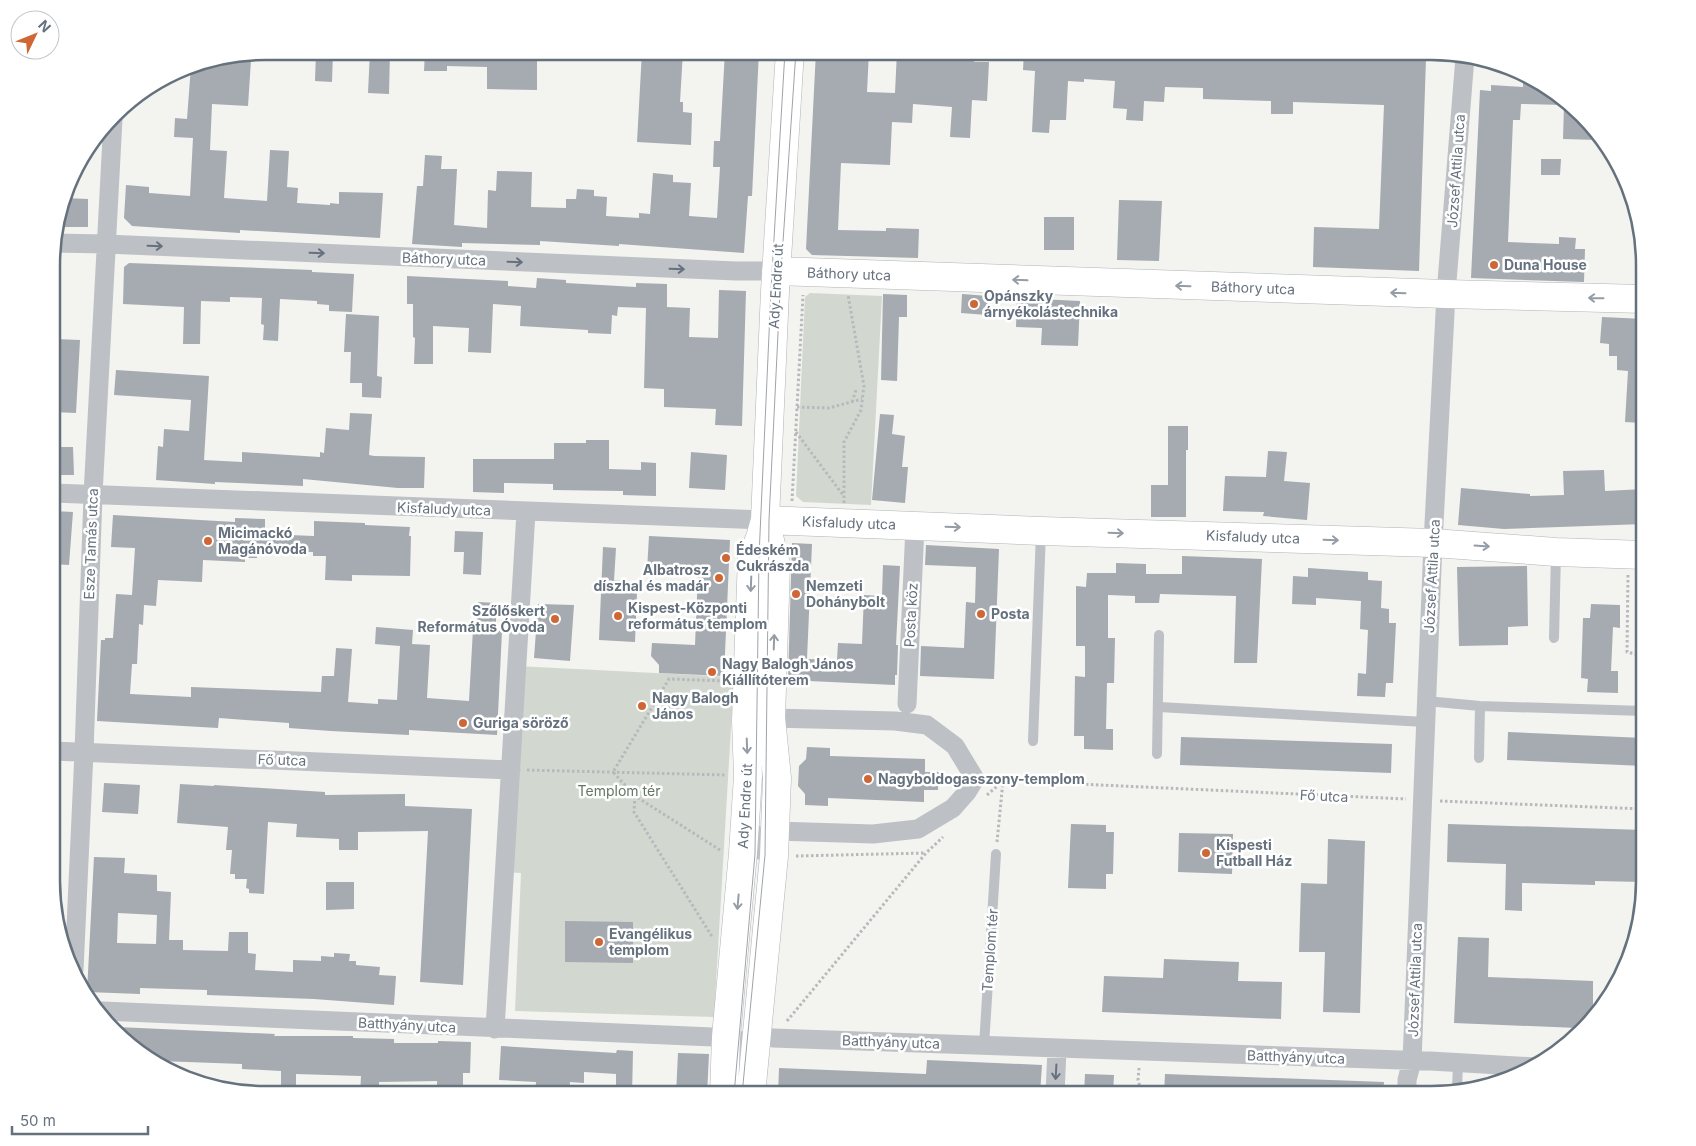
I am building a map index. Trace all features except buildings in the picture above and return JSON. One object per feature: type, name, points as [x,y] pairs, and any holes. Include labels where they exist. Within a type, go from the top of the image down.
[{"type":"street","name":"Ady Endre út","points":[[736,1086],[754,1034],[774,856],[776,778],[771,718],[778,521],[776,271],[789,60]]},
{"type":"street","name":"József Attila utca","points":[[1407,1086],[1412,1061],[1421,800],[1446,294],[1465,63]]},
{"type":"street","name":"Esze Tamás utca","points":[[75,956],[93,495],[112,128]]},
{"type":"street","name":"Báthory utca","points":[[61,243],[716,271],[776,271],[1636,300]]},
{"type":"street","name":"Kisfaludy utca","points":[[60,493],[1041,531],[1433,543],[1556,552],[1636,555]]},
{"type":"street","points":[[495,1029],[526,512]]},
{"type":"street","name":"Ady Endre út","points":[[734,1086],[726,1037],[754,857],[738,775],[746,720],[752,557],[760,538],[778,521]]},
{"type":"street","name":"Posta köz","points":[[907,704],[915,526]]},
{"type":"street","points":[[771,718],[895,722],[927,725],[956,746],[975,778],[967,792],[953,808],[918,829],[873,834],[775,831]]},
{"type":"street","name":"Fő utca","points":[[60,751],[511,770]]},
{"type":"street","name":"Batthyány utca","points":[[107,1011],[713,1037]]},
{"type":"street","name":"Batthyány utca","points":[[754,1034],[984,1046],[1458,1062],[1519,1066]]},
{"type":"street","points":[[1055,1086],[1057,1049]]},
{"type":"lane","points":[[1033,740],[1041,531]]},
{"type":"lane","points":[[1554,638],[1556,552]]},
{"type":"lane","points":[[1157,754],[1159,635]]},
{"type":"lane","points":[[1426,701],[1480,706],[1636,710]]},
{"type":"lane","points":[[1479,758],[1480,706]]},
{"type":"lane","points":[[1159,707],[1425,722]]},
{"type":"lane","points":[[754,857],[776,778]]},
{"type":"lane","name":"Templom tér","points":[[984,1046],[996,854]]},
{"type":"lane","points":[[1457,1084],[1458,1062]]},
{"type":"path","points":[[844,274],[864,386],[861,410],[844,442],[844,523]]},
{"type":"path","points":[[778,521],[796,432],[803,290]]},
{"type":"path","points":[[852,402],[856,390]]},
{"type":"path","points":[[797,407],[829,408],[862,399]]},
{"type":"path","points":[[796,432],[844,495]]},
{"type":"path","points":[[1636,555],[1626,652],[1636,654]]},
{"type":"path","points":[[613,772],[669,679],[734,681]]},
{"type":"path","points":[[511,770],[738,775]]},
{"type":"path","points":[[613,772],[635,796],[724,852],[754,857]]},
{"type":"path","name":"Fő utca","points":[[996,854],[1004,780],[1636,809]]},
{"type":"path","points":[[635,796],[634,812],[713,939]]},
{"type":"path","points":[[754,1034],[926,853],[793,856]]},
{"type":"path","points":[[1140,1052],[1138,1080],[1140,1086]]},
{"type":"green space","points":[[810,293],[882,296],[871,505],[803,502],[796,496],[805,297]]},
{"type":"green space","name":"Templom tér","points":[[517,666],[734,677],[714,1017],[515,1011],[521,873],[505,872]]},
{"type":"tram line","points":[[735,1086],[755,854],[759,556],[771,290],[784,60]]},
{"type":"tram line","points":[[743,1086],[765,855],[769,520],[781,271],[795,60]]},
{"type":"place","name":"Duna House","points":[[1494,265]]},
{"type":"place","name":"Opánszky árnyékolástechnika","points":[[974,304]]},
{"type":"place","name":"Micimackó Magánóvoda","points":[[208,541]]},
{"type":"place","name":"Édeském Cukrászda","points":[[726,558]]},
{"type":"place","name":"Albatrosz díszhal és madár","points":[[719,578]]},
{"type":"place","name":"Nemzeti Dohánybolt","points":[[796,594]]},
{"type":"place","name":"Posta","points":[[981,614]]},
{"type":"place","name":"Kispest-Központi református templom","points":[[618,616]]},
{"type":"place","name":"Szőlőskert Református Óvoda","points":[[555,619]]},
{"type":"place","name":"Nagy Balogh János Kiállítóterem","points":[[712,672]]},
{"type":"place","name":"Nagy Balogh János","points":[[642,706]]},
{"type":"place","name":"Guriga söröző","points":[[463,723]]},
{"type":"place","name":"Nagyboldogasszony-templom","points":[[868,779]]},
{"type":"place","name":"Kispesti Futball Ház","points":[[1206,853]]},
{"type":"place","name":"Evangélikus templom","points":[[599,942]]}]
